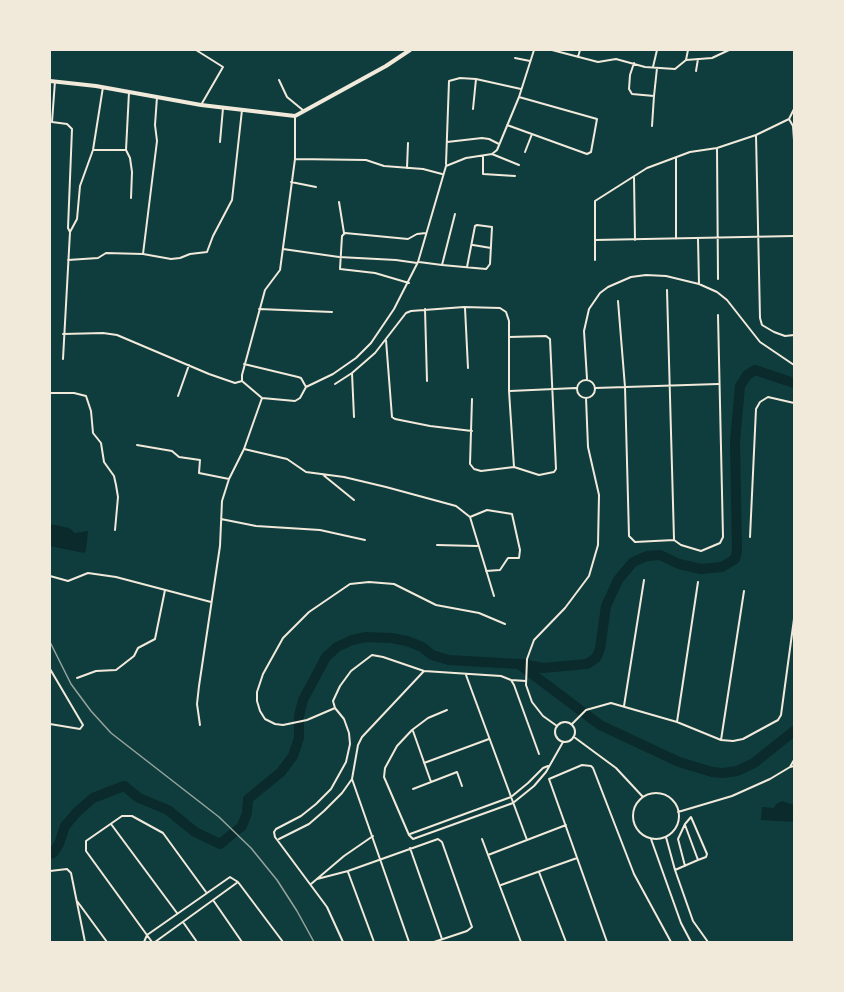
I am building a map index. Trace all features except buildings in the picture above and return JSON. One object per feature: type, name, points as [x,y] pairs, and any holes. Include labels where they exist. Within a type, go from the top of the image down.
[{"type":"main road","points":[[52,81],[104,87],[242,111],[295,116],[386,66],[410,50]]},
{"type":"street","points":[[196,50],[223,66],[201,105]]},
{"type":"street","points":[[446,166],[465,158],[492,154],[497,150],[519,97],[534,50]]},
{"type":"street","points":[[552,50],[600,62],[616,59],[645,67],[675,69],[686,60],[712,58],[729,50]]},
{"type":"street","points":[[578,57],[580,50]]},
{"type":"street","points":[[653,68],[657,50]]},
{"type":"street","points":[[686,60],[688,50]]},
{"type":"street","points":[[515,58],[530,61]]},
{"type":"street","points":[[696,71],[698,59]]},
{"type":"street","points":[[634,63],[630,75],[629,92],[654,96]]},
{"type":"street","points":[[652,126],[657,68]]},
{"type":"street","points":[[242,381],[262,398],[296,401],[306,387],[333,374],[363,352],[381,329],[409,283],[418,263],[446,166],[449,81],[460,78],[476,79],[521,89]]},
{"type":"street","points":[[473,109],[476,79]]},
{"type":"street","points":[[279,80],[287,97],[304,111]]},
{"type":"street","points":[[52,81],[52,122],[67,124],[72,129],[68,228],[70,232],[63,359]]},
{"type":"street","points":[[70,232],[77,220],[80,186],[93,150],[104,87]]},
{"type":"street","points":[[129,92],[126,150],[132,172],[131,198]]},
{"type":"street","points":[[143,254],[156,159],[157,97]]},
{"type":"street","points":[[507,125],[588,153],[591,152],[597,119],[519,97]]},
{"type":"street","points":[[220,142],[223,108]]},
{"type":"street","points":[[595,260],[594,202],[647,168],[690,152],[717,148],[756,135],[789,119],[795,109]]},
{"type":"street","points":[[68,260],[98,258],[106,253],[143,254],[171,259],[208,251],[213,236],[232,200],[242,111]]},
{"type":"street","points":[[242,381],[244,364],[267,285],[280,272],[294,159],[295,116]]},
{"type":"street","points":[[789,119],[793,126],[795,140]]},
{"type":"street","points":[[525,152],[532,134]]},
{"type":"street","points":[[756,135],[760,322],[780,334],[795,335]]},
{"type":"street","points":[[447,142],[482,138],[499,144]]},
{"type":"street","points":[[407,168],[408,143]]},
{"type":"street","points":[[717,148],[718,279]]},
{"type":"street","points":[[93,150],[126,150]]},
{"type":"street","points":[[492,154],[519,165]]},
{"type":"street","points":[[483,156],[483,174],[515,176]]},
{"type":"street","points":[[676,157],[676,239]]},
{"type":"street","points":[[294,159],[366,160],[384,166],[426,169],[442,174]]},
{"type":"street","points":[[634,177],[635,240]]},
{"type":"street","points":[[291,182],[316,187]]},
{"type":"street","points":[[339,202],[344,233],[339,257],[341,269],[375,273],[409,283]]},
{"type":"street","points":[[442,265],[454,214]]},
{"type":"street","points":[[283,249],[339,257],[396,260],[418,263],[468,267],[488,268],[494,231],[491,227],[476,225],[468,267]]},
{"type":"street","points":[[344,233],[408,239],[417,234],[426,233]]},
{"type":"street","points":[[596,240],[795,236]]},
{"type":"street","points":[[698,238],[699,284]]},
{"type":"street","points":[[472,245],[491,248]]},
{"type":"street","points":[[587,379],[585,324],[589,309],[600,293],[617,282],[646,275],[666,276],[699,284],[717,292],[727,300],[760,342],[795,365]]},
{"type":"street","points":[[667,290],[674,540]]},
{"type":"street","points":[[618,301],[625,387],[629,536],[635,542],[674,540],[681,545],[701,551],[720,543],[723,537],[717,315]]},
{"type":"street","points":[[335,384],[375,353],[406,313],[425,309],[496,307],[504,310],[509,318],[509,391],[514,467]]},
{"type":"street","points":[[464,308],[468,368]]},
{"type":"street","points":[[259,309],[332,312]]},
{"type":"street","points":[[425,309],[427,381]]},
{"type":"street","points":[[63,334],[117,335],[235,383],[242,381]]},
{"type":"street","points":[[472,399],[470,464],[474,469],[481,471],[514,467],[539,475],[554,472],[556,469],[549,338],[546,336],[509,337]]},
{"type":"street","points":[[386,339],[391,413],[394,419],[472,431]]},
{"type":"street","points":[[244,364],[301,378],[306,387]]},
{"type":"street","points":[[178,396],[189,365]]},
{"type":"street","points":[[352,373],[354,417]]},
{"type":"street","points":[[576,388],[578,394],[586,398],[592,396],[595,388],[593,382],[587,379]]},
{"type":"street","points":[[576,388],[579,383],[587,379]]},
{"type":"street","points":[[595,388],[718,384]]},
{"type":"street","points":[[509,391],[576,388]]},
{"type":"street","points":[[50,393],[74,393],[86,396],[91,411],[93,433],[101,443],[104,462],[114,476],[116,485],[118,497],[115,530]]},
{"type":"street","points":[[750,537],[756,409],[760,402],[768,397],[795,403]]},
{"type":"street","points":[[200,725],[198,695],[220,546],[222,501],[262,398]]},
{"type":"street","points":[[557,726],[543,716],[532,702],[526,681],[527,659],[534,640],[565,608],[589,576],[598,545],[599,495],[588,447],[586,398]]},
{"type":"street","points":[[137,445],[172,452],[179,457],[200,460],[199,473],[229,479]]},
{"type":"street","points":[[244,449],[282,458],[301,470],[386,487],[456,506],[470,517],[494,596]]},
{"type":"street","points":[[322,474],[354,500]]},
{"type":"street","points":[[470,517],[488,510],[512,514],[520,550],[519,558],[508,558],[500,570],[486,571]]},
{"type":"street","points":[[221,519],[256,526],[320,530],[365,540]]},
{"type":"street","points":[[438,545],[477,546]]},
{"type":"street","points":[[50,576],[70,581],[91,573],[116,577],[211,603]]},
{"type":"street","points":[[624,706],[644,580]]},
{"type":"street","points":[[334,708],[307,720],[290,724],[274,724],[265,719],[260,711],[257,692],[263,674],[283,638],[309,612],[350,584],[369,582],[394,584],[436,605],[478,613],[505,624]]},
{"type":"street","points":[[677,722],[698,582]]},
{"type":"street","points":[[77,678],[96,671],[116,670],[134,656],[138,648],[155,639],[166,589]]},
{"type":"street","points":[[721,740],[744,591]]},
{"type":"street","points":[[572,724],[586,710],[611,703],[677,722],[721,740],[743,739],[780,718],[795,619]]},
{"type":"street","points":[[343,942],[327,907],[274,832],[276,828],[301,816],[316,804],[331,789],[346,762],[350,744],[349,733],[344,719],[334,708],[333,701],[340,686],[351,671],[372,655],[424,671],[466,675],[501,675],[511,680],[526,681]]},
{"type":"street","points":[[50,669],[83,725],[80,729],[50,724]]},
{"type":"street","points":[[278,840],[309,824],[342,793],[352,779],[358,745],[362,737],[424,671]]},
{"type":"street","points":[[466,675],[527,840]]},
{"type":"street","points":[[511,680],[539,754]]},
{"type":"street","points":[[447,710],[428,718],[412,730],[391,755],[385,768],[384,777],[413,839],[513,803],[534,786],[546,772],[563,742]]},
{"type":"street","points":[[566,722],[572,724],[576,730],[574,737],[570,741],[563,742],[555,736],[557,726],[566,722]]},
{"type":"street","points":[[412,730],[431,782]]},
{"type":"street","points":[[574,737],[616,768],[643,797]]},
{"type":"street","points":[[424,763],[489,739]]},
{"type":"street","points":[[790,767],[795,760]]},
{"type":"street","points":[[607,942],[549,779],[582,765],[593,768],[634,874],[671,942]]},
{"type":"street","points":[[409,834],[511,797],[548,766]]},
{"type":"street","points":[[678,812],[732,796],[795,766]]},
{"type":"street","points":[[413,789],[457,772],[462,786]]},
{"type":"street","points":[[352,779],[409,942]]},
{"type":"street","points":[[657,793],[671,799],[678,812],[676,826],[666,837],[651,839],[638,831],[634,824],[634,809],[643,797],[657,793]]},
{"type":"street","points":[[206,892],[159,829],[132,816],[126,815],[86,841],[85,849],[154,942],[238,882]]},
{"type":"street","points":[[675,870],[685,866],[698,860],[706,857],[707,854],[692,817],[685,824],[678,839],[685,866]]},
{"type":"street","points":[[111,824],[177,913]]},
{"type":"street","points":[[685,824],[698,860]]},
{"type":"street","points":[[488,855],[566,825]]},
{"type":"street","points":[[311,884],[344,856],[373,836]]},
{"type":"street","points":[[666,837],[693,921],[708,942]]},
{"type":"street","points":[[317,879],[348,871],[438,839],[442,842],[472,927],[467,931],[434,942]]},
{"type":"street","points":[[482,839],[521,942]]},
{"type":"street","points":[[651,839],[672,900],[691,942]]},
{"type":"street","points":[[410,848],[442,939]]},
{"type":"street","points":[[500,886],[578,858]]},
{"type":"street","points":[[50,871],[67,869],[71,873],[85,942]]},
{"type":"street","points":[[348,871],[374,942]]},
{"type":"street","points":[[539,872],[566,942]]},
{"type":"street","points":[[144,942],[147,935],[227,877],[232,877],[238,882],[283,942]]},
{"type":"street","points":[[76,899],[107,942]]},
{"type":"street","points":[[213,900],[242,942]]},
{"type":"street","points":[[183,922],[197,942]]},
{"type":"water","points":[[50,524],[69,528],[75,533],[88,531],[84,553],[50,546]]},
{"type":"water","points":[[782,801],[794,805],[794,822],[761,820],[762,807],[774,808]]},
{"type":"waterway","points":[[522,664],[543,668],[587,664],[596,658],[600,649],[606,606],[618,580],[633,562],[647,556],[660,555],[679,564],[701,569],[722,567],[735,559],[737,551],[735,442],[740,386],[747,375],[755,370],[794,383]]},
{"type":"waterway","points":[[50,854],[59,844],[65,826],[77,812],[93,798],[124,786],[139,798],[168,810],[195,832],[220,844],[242,826],[247,813],[248,799],[281,772],[293,756],[299,738],[299,716],[303,700],[326,657],[337,647],[366,637],[407,641],[422,647],[432,655],[449,660],[519,664],[600,725],[679,762],[712,772],[737,771],[754,763],[794,731]]},
{"type":"railway","points":[[50,642],[71,684],[91,711],[111,733],[219,817],[251,848],[277,880],[314,942]]}]
